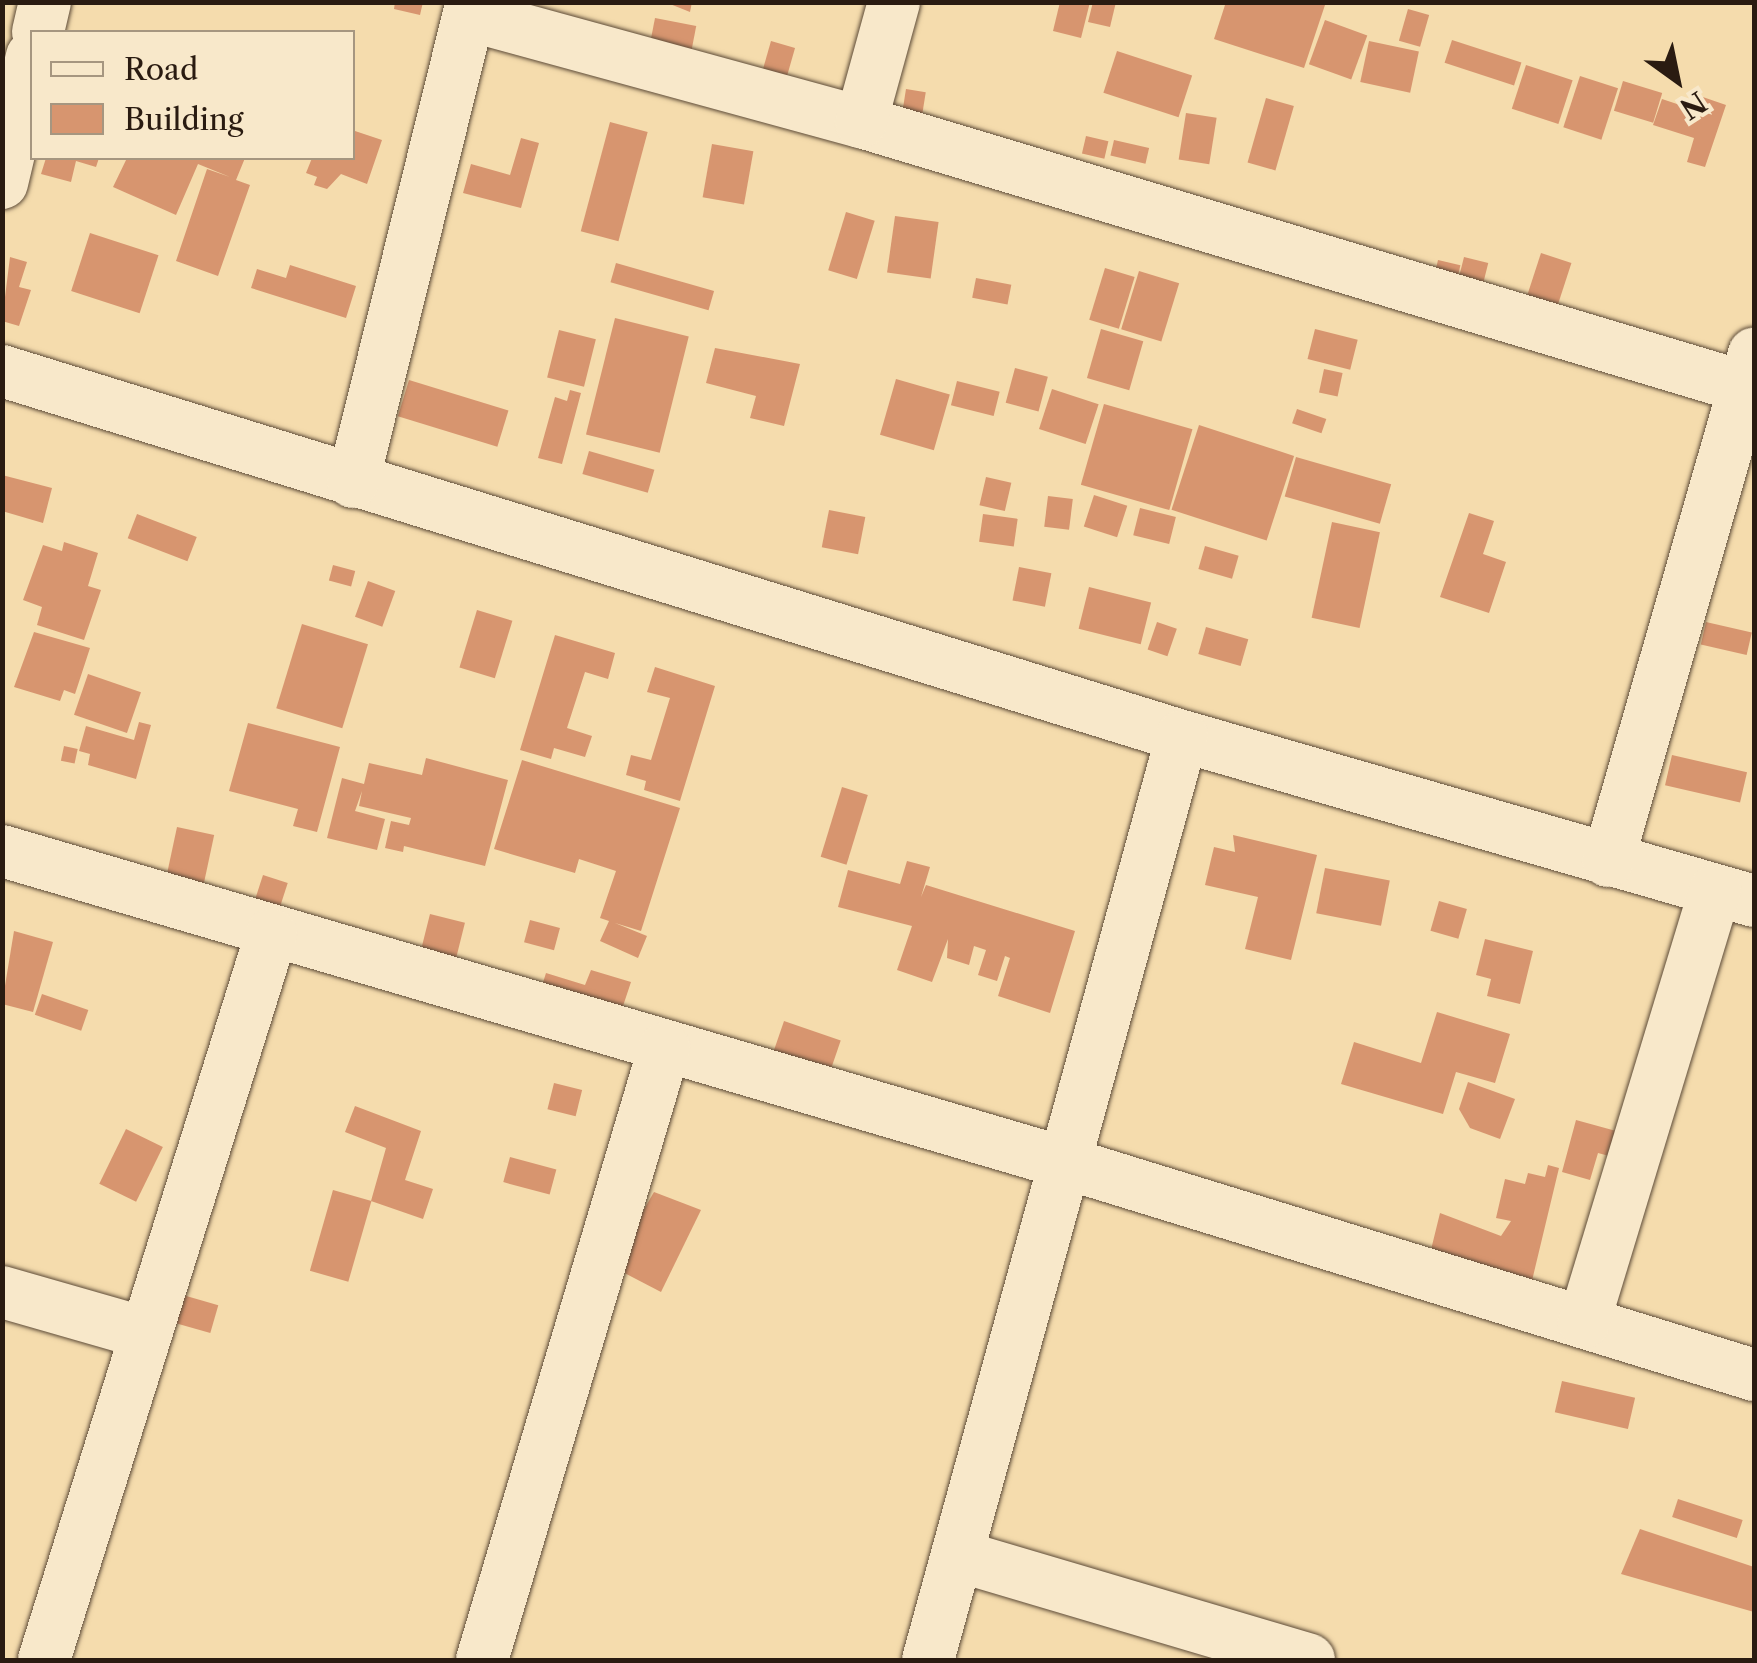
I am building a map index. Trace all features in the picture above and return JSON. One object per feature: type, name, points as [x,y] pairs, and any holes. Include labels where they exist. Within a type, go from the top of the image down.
[{"type":"street","points":[[38,30],[45,2]]},
{"type":"street","points":[[862,122],[894,2]]},
{"type":"street","points":[[353,482],[471,9],[1752,377],[1608,861]]},
{"type":"street","points":[[2,183],[30,64]]},
{"type":"street","points":[[2,371],[1182,736],[1735,896],[1584,1322]]},
{"type":"street","points":[[928,1660],[1070,1164],[1182,736]]},
{"type":"street","points":[[2,852],[271,935],[1070,1164],[1754,1375]]},
{"type":"street","points":[[44,1660],[271,935]]},
{"type":"street","points":[[482,1660],[664,1049]]},
{"type":"street","points":[[2,1292],[145,1332]]},
{"type":"street","points":[[959,1556],[1309,1660]]},
{"type":"building","points":[[395,2],[423,2],[420,15],[394,9]]},
{"type":"building","points":[[665,2],[692,2],[690,12]]},
{"type":"building","points":[[1060,2],[1090,2],[1081,38],[1053,31]]},
{"type":"building","points":[[1093,2],[1116,2],[1110,27],[1088,22]]},
{"type":"building","points":[[1226,2],[1326,2],[1304,68],[1214,39]]},
{"type":"building","points":[[1408,9],[1429,15],[1420,47],[1399,41]]},
{"type":"building","points":[[655,18],[696,26],[691,53],[650,45]]},
{"type":"building","points":[[1325,20],[1367,35],[1351,80],[1309,64]]},
{"type":"building","points":[[1452,40],[1521,63],[1514,85],[1445,63]]},
{"type":"building","points":[[771,41],[795,48],[784,85],[760,78]]},
{"type":"building","points":[[1369,41],[1419,52],[1410,93],[1360,82]]},
{"type":"building","points":[[1117,51],[1192,75],[1179,117],[1103,93]]},
{"type":"building","points":[[1526,65],[1573,80],[1558,124],[1512,109]]},
{"type":"building","points":[[1580,76],[1618,88],[1601,140],[1563,127]]},
{"type":"building","points":[[1623,81],[1662,93],[1653,123],[1614,111]]},
{"type":"building","points":[[906,89],[926,92],[922,119],[902,116]]},
{"type":"building","points":[[1697,95],[1726,105],[1705,167],[1687,162],[1694,138],[1653,125],[1662,99],[1692,109]]},
{"type":"building","points":[[1266,98],[1294,106],[1275,170],[1248,162]]},
{"type":"building","points":[[1186,113],[1217,118],[1209,164],[1179,159]]},
{"type":"building","points":[[610,122],[648,132],[618,241],[581,231]]},
{"type":"building","points":[[355,131],[382,140],[367,184],[341,174],[327,189],[314,185],[317,177],[306,173],[311,160],[355,160]]},
{"type":"building","points":[[1086,136],[1108,141],[1104,159],[1082,154]]},
{"type":"building","points":[[521,138],[539,143],[521,208],[463,193],[471,164],[510,175]]},
{"type":"building","points":[[1114,140],[1149,148],[1145,164],[1110,156]]},
{"type":"building","points":[[712,144],[753,151],[744,204],[703,197]]},
{"type":"building","points":[[45,160],[98,160],[96,167],[76,161],[71,182],[41,174]]},
{"type":"building","points":[[126,160],[244,160],[236,180],[250,185],[218,276],[176,261],[207,169],[230,177],[198,164],[176,215],[113,187]]},
{"type":"building","points":[[846,212],[875,221],[857,279],[828,270]]},
{"type":"building","points":[[895,216],[939,222],[931,279],[887,272]]},
{"type":"building","points":[[90,233],[158,255],[140,313],[71,291]]},
{"type":"building","points":[[1541,253],[1571,263],[1555,314],[1524,304]]},
{"type":"building","points":[[10,257],[27,262],[19,287],[31,290],[19,326],[2,321]]},
{"type":"building","points":[[1464,257],[1488,263],[1482,286],[1458,280]]},
{"type":"building","points":[[1438,260],[1460,265],[1456,285],[1434,279]]},
{"type":"building","points":[[616,263],[714,291],[709,310],[610,282]]},
{"type":"building","points":[[290,265],[356,286],[346,318],[251,288],[257,269],[286,278]]},
{"type":"building","points":[[1105,268],[1135,277],[1119,329],[1089,320]]},
{"type":"building","points":[[1139,271],[1179,283],[1161,342],[1121,329]]},
{"type":"building","points":[[976,278],[1011,285],[1008,305],[972,298]]},
{"type":"building","points":[[615,318],[689,336],[660,453],[586,434]]},
{"type":"building","points":[[1101,329],[1143,341],[1129,390],[1087,378]]},
{"type":"building","points":[[1315,329],[1358,340],[1350,370],[1308,359]]},
{"type":"building","points":[[559,330],[596,339],[584,387],[547,378]]},
{"type":"building","points":[[715,348],[800,364],[784,426],[750,418],[756,396],[706,383]]},
{"type":"building","points":[[1015,368],[1048,377],[1039,412],[1006,403]]},
{"type":"building","points":[[1324,369],[1343,373],[1338,396],[1319,392]]},
{"type":"building","points":[[896,379],[950,394],[934,450],[880,435]]},
{"type":"building","points":[[409,380],[508,410],[497,447],[398,416]]},
{"type":"building","points":[[957,381],[1000,392],[994,416],[951,405]]},
{"type":"building","points":[[1052,389],[1099,404],[1086,444],[1039,429]]},
{"type":"building","points":[[570,390],[581,393],[562,464],[538,458],[555,397],[567,401]]},
{"type":"building","points":[[1104,404],[1192,429],[1169,510],[1081,485]]},
{"type":"building","points":[[1297,409],[1326,419],[1321,433],[1292,423]]},
{"type":"building","points":[[1199,425],[1294,456],[1267,541],[1171,510]]},
{"type":"building","points":[[589,451],[654,470],[648,493],[582,474]]},
{"type":"building","points":[[1296,457],[1391,484],[1380,524],[1285,496]]},
{"type":"building","points":[[2,475],[52,488],[43,523],[2,511]]},
{"type":"building","points":[[986,477],[1011,483],[1005,511],[979,505]]},
{"type":"building","points":[[1094,495],[1127,506],[1117,537],[1084,526]]},
{"type":"building","points":[[1048,496],[1073,499],[1069,530],[1044,527]]},
{"type":"building","points":[[1140,508],[1176,517],[1169,544],[1133,535]]},
{"type":"building","points":[[829,510],[865,517],[858,554],[822,547]]},
{"type":"building","points":[[1469,513],[1494,521],[1483,554],[1506,562],[1489,613],[1440,597]]},
{"type":"building","points":[[137,514],[197,537],[187,561],[128,538]]},
{"type":"building","points":[[983,514],[1018,519],[1014,547],[979,542]]},
{"type":"building","points":[[1332,522],[1380,532],[1360,628],[1312,618]]},
{"type":"building","points":[[64,542],[98,553],[88,586],[101,590],[84,640],[37,625],[42,607],[23,600],[43,545],[62,551]]},
{"type":"building","points":[[1205,546],[1239,556],[1232,579],[1198,569]]},
{"type":"building","points":[[333,565],[355,571],[351,586],[329,580]]},
{"type":"building","points":[[1019,567],[1051,573],[1045,607],[1013,600]]},
{"type":"building","points":[[368,581],[395,591],[382,627],[355,617]]},
{"type":"building","points":[[1089,587],[1151,602],[1141,644],[1079,629]]},
{"type":"building","points":[[477,610],[512,621],[495,678],[459,667]]},
{"type":"building","points":[[1157,622],[1177,629],[1167,656],[1148,649]]},
{"type":"building","points":[[1706,622],[1752,633],[1747,655],[1701,644]]},
{"type":"building","points":[[302,624],[368,644],[342,728],[276,708]]},
{"type":"building","points":[[1206,627],[1248,639],[1241,666],[1198,654]]},
{"type":"building","points":[[34,632],[90,648],[75,694],[64,690],[60,701],[14,687]]},
{"type":"building","points":[[555,635],[615,653],[608,679],[585,672],[567,728],[592,736],[585,757],[554,748],[551,759],[520,750]]},
{"type":"building","points":[[655,667],[715,686],[680,801],[644,790],[646,781],[626,775],[631,755],[651,760],[670,698],[647,692]]},
{"type":"building","points":[[88,674],[141,692],[127,733],[74,715]]},
{"type":"building","points":[[139,722],[151,725],[136,779],[88,765],[90,754],[79,751],[86,726],[134,740]]},
{"type":"building","points":[[248,723],[340,747],[317,832],[293,826],[298,809],[229,791]]},
{"type":"building","points":[[64,746],[78,749],[75,764],[61,761]]},
{"type":"building","points":[[1672,755],[1747,772],[1740,803],[1665,785]]},
{"type":"building","points":[[426,758],[508,780],[485,866],[404,846],[403,852],[385,848],[391,821],[409,825],[411,818],[359,806],[362,791],[355,811],[385,819],[377,850],[327,838],[342,778],[364,784],[369,763],[422,775]]},
{"type":"building","points":[[522,760],[680,808],[641,931],[615,923],[647,936],[638,958],[600,941],[609,921],[600,918],[616,871],[579,859],[575,873],[494,849]]},
{"type":"building","points":[[842,787],[868,795],[846,865],[821,857]]},
{"type":"building","points":[[177,827],[214,835],[203,887],[166,879]]},
{"type":"building","points":[[1233,835],[1317,855],[1291,960],[1245,949],[1258,897],[1205,885],[1214,847],[1235,852]]},
{"type":"building","points":[[907,861],[930,867],[921,897],[926,885],[1075,931],[1050,1013],[998,996],[1010,958],[1005,956],[997,981],[978,975],[986,950],[974,946],[969,965],[947,958],[948,939],[932,982],[897,970],[912,926],[838,907],[848,870],[900,884]]},
{"type":"building","points":[[1325,868],[1390,881],[1381,926],[1316,913]]},
{"type":"building","points":[[263,875],[288,883],[277,917],[252,909]]},
{"type":"building","points":[[1439,901],[1467,909],[1458,939],[1430,931]]},
{"type":"building","points":[[430,914],[465,923],[454,965],[419,957]]},
{"type":"building","points":[[530,920],[560,928],[554,950],[524,942]]},
{"type":"building","points":[[14,931],[53,942],[33,1012],[2,1004]]},
{"type":"building","points":[[1485,939],[1533,951],[1520,1004],[1487,996],[1491,979],[1476,975]]},
{"type":"building","points":[[591,970],[631,982],[619,1018],[540,992],[546,973],[585,985]]},
{"type":"building","points":[[42,994],[88,1010],[81,1031],[35,1015]]},
{"type":"building","points":[[1437,1012],[1510,1034],[1495,1083],[1456,1072],[1443,1114],[1341,1084],[1354,1042],[1421,1063]]},
{"type":"building","points":[[784,1021],[841,1041],[828,1077],[771,1058]]},
{"type":"building","points":[[1468,1082],[1515,1099],[1500,1139],[1470,1128],[1459,1109]]},
{"type":"building","points":[[554,1083],[582,1090],[576,1116],[547,1109]]},
{"type":"building","points":[[355,1106],[421,1131],[405,1180],[433,1189],[423,1219],[371,1201],[386,1148],[345,1132]]},
{"type":"building","points":[[1576,1120],[1627,1134],[1620,1159],[1598,1153],[1590,1180],[1562,1172]]},
{"type":"building","points":[[126,1129],[163,1147],[136,1202],[99,1184]]},
{"type":"building","points":[[510,1157],[556,1169],[550,1195],[503,1182]]},
{"type":"building","points":[[1548,1165],[1559,1168],[1530,1289],[1427,1266],[1440,1213],[1501,1236],[1511,1221],[1496,1218],[1505,1179],[1525,1184],[1528,1173],[1545,1177]]},
{"type":"building","points":[[333,1190],[371,1201],[348,1282],[310,1271]]},
{"type":"building","points":[[654,1192],[701,1210],[661,1292],[611,1266]]},
{"type":"building","points":[[176,1293],[218,1305],[210,1333],[168,1321]]},
{"type":"building","points":[[1562,1381],[1635,1398],[1628,1429],[1555,1412]]},
{"type":"building","points":[[1678,1499],[1743,1520],[1737,1538],[1672,1517]]},
{"type":"building","points":[[1640,1529],[1754,1567],[1754,1612],[1621,1574]]}]
